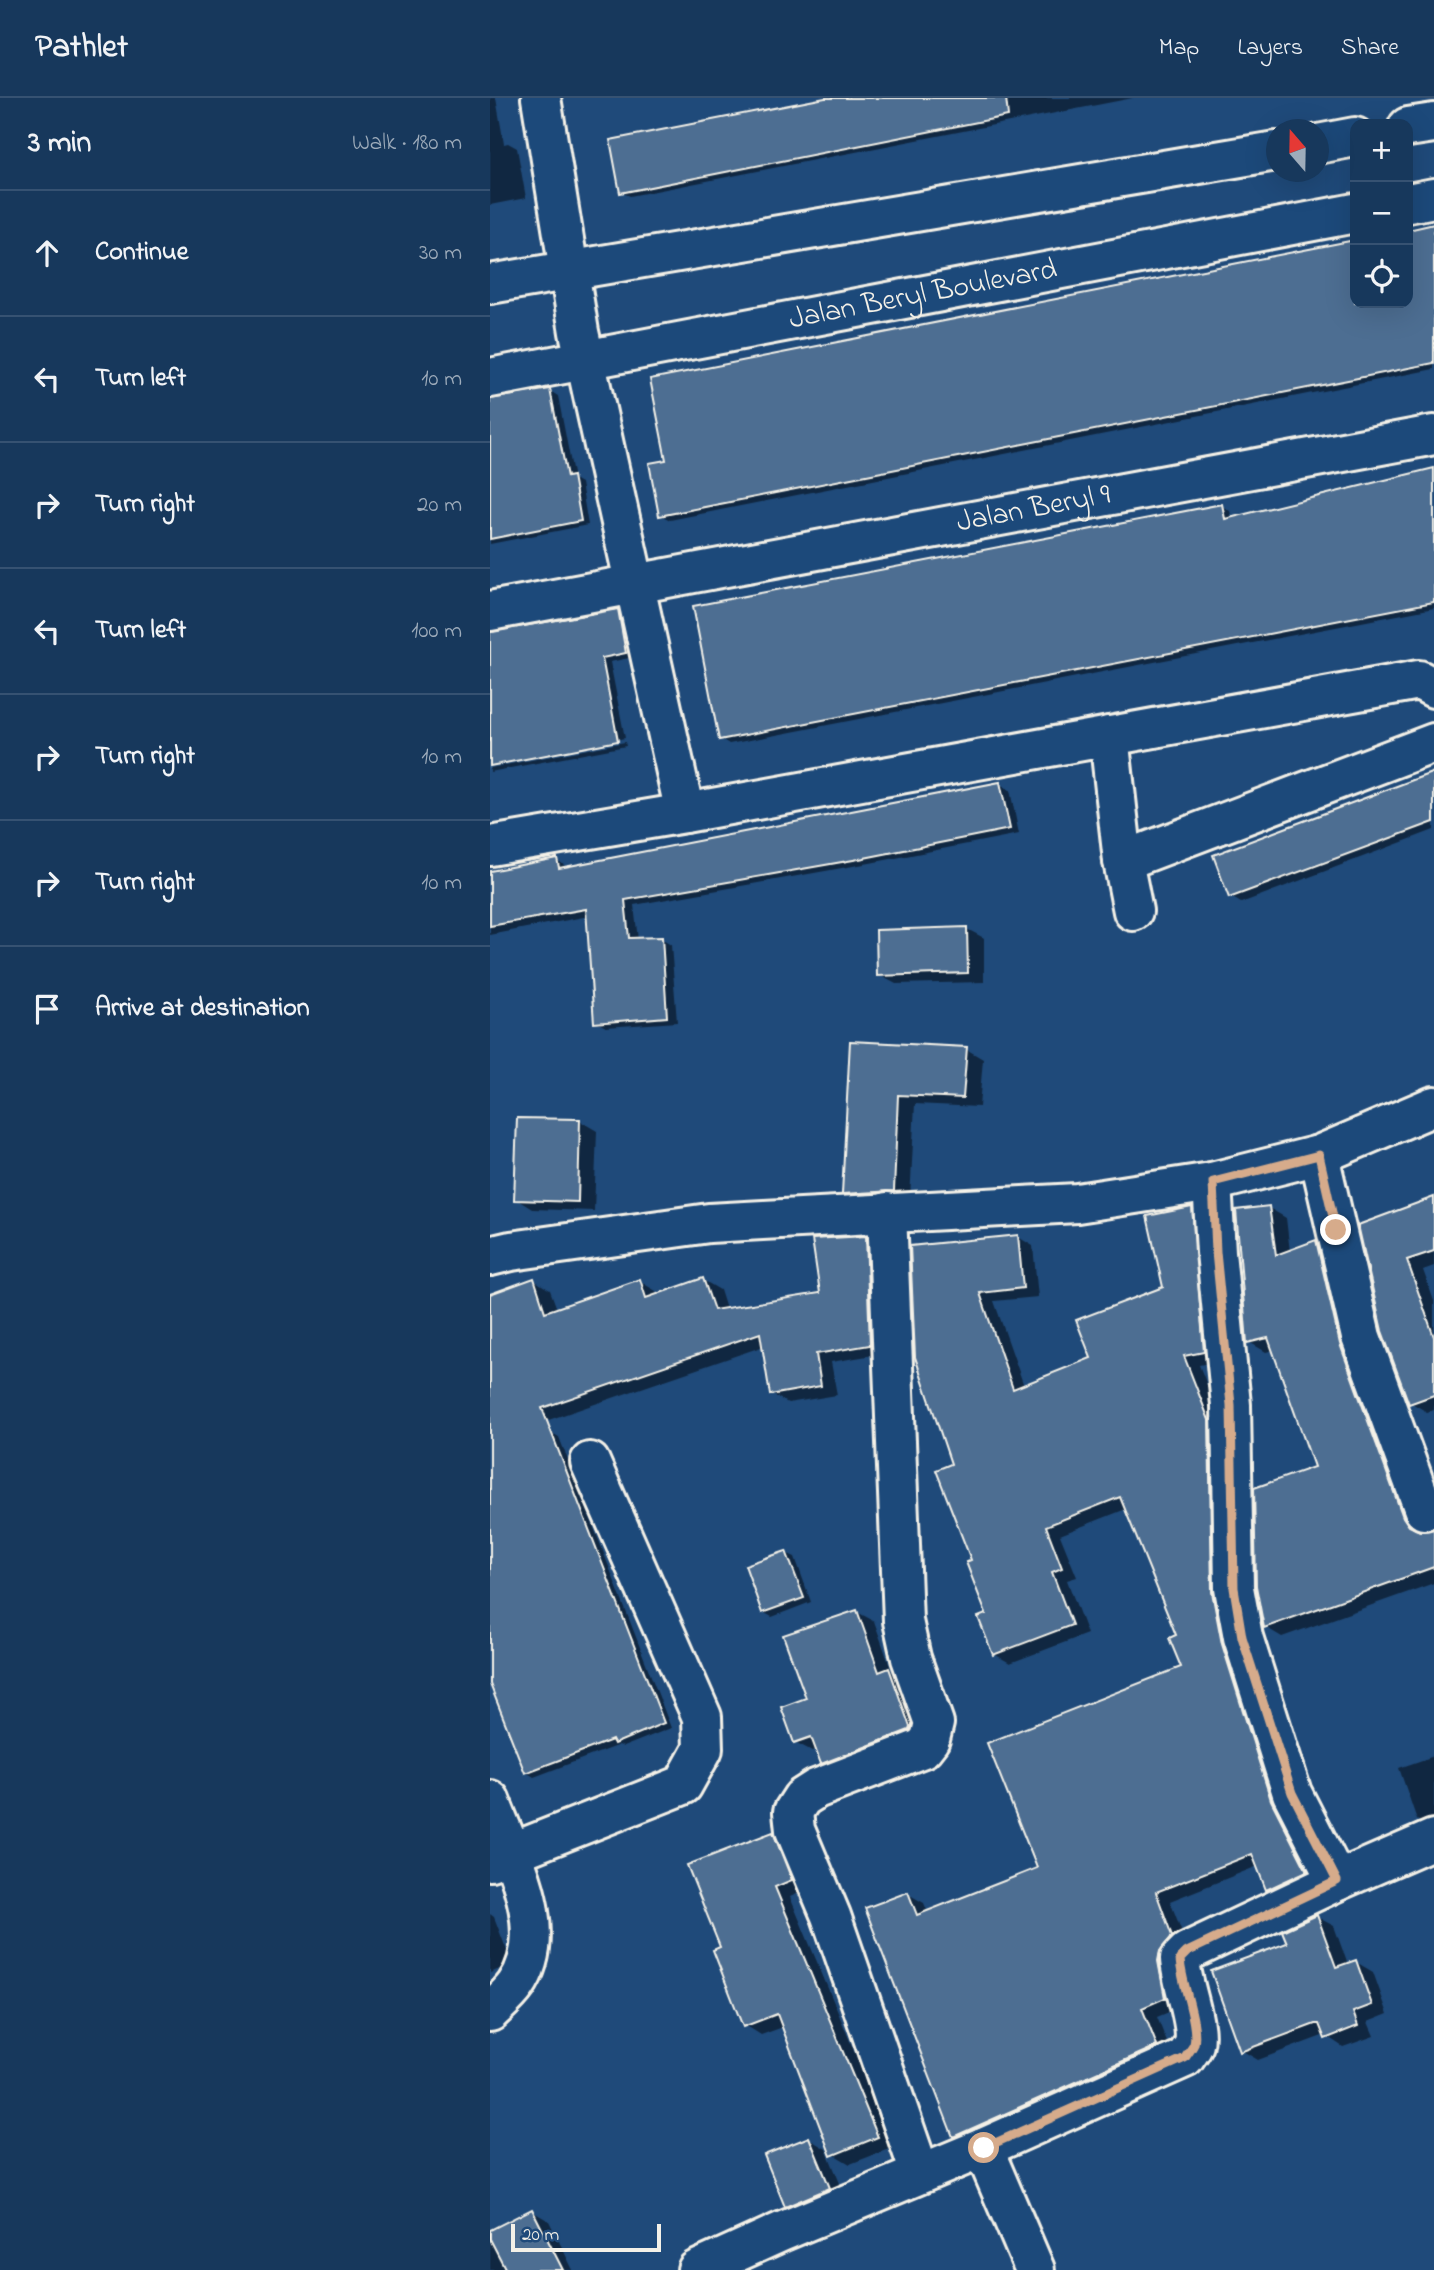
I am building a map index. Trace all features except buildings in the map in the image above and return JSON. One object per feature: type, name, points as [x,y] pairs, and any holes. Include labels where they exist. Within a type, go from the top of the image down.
[{"type":"street","points":[[541,98],[583,346],[685,813]]},
{"type":"street","points":[[1413,126],[1434,123]]},
{"type":"street","points":[[1329,142],[1350,138]]},
{"type":"street","points":[[490,284],[572,281],[1266,153]]},
{"type":"street","points":[[1413,202],[1434,198]]},
{"type":"street","name":"Jalan Beryl Boulevard","points":[[490,378],[583,346],[1350,214]]},
{"type":"street","name":"Jalan Beryl 9","points":[[490,611],[1434,435]]},
{"type":"street","points":[[490,846],[1419,680],[1434,688]]},
{"type":"street","points":[[1109,736],[1122,862],[1133,911]]},
{"type":"street","points":[[1122,862],[1434,744]]},
{"type":"street","points":[[490,1256],[709,1223],[1077,1203],[1213,1182],[1319,1155],[1434,1106]]},
{"type":"street","points":[[1319,1155],[1362,1337],[1424,1510]]},
{"type":"street","points":[[1213,1182],[1216,1252],[1231,1405],[1234,1588],[1242,1637],[1292,1793],[1337,1881]]},
{"type":"street","points":[[887,1212],[903,1621],[911,1658],[934,1723],[930,1739],[923,1748],[816,1789],[802,1798],[793,1812],[795,1830],[831,1916],[920,2173]]},
{"type":"street","points":[[500,1857],[683,1785],[703,1749],[702,1717],[590,1462]]},
{"type":"street","points":[[490,1800],[500,1857],[527,1898],[532,1931],[527,1962],[516,1985],[490,2012]]},
{"type":"street","points":[[697,2270],[984,2148],[1185,2058],[1193,2047],[1196,2034],[1181,1973],[1180,1959],[1187,1952],[1337,1881],[1434,1839]]},
{"type":"street","points":[[984,2148],[1035,2270]]},
{"type":"route","points":[[984,2148],[1185,2058],[1193,2047],[1196,2034],[1180,1959],[1187,1952],[1337,1881],[1292,1793],[1242,1637],[1234,1588],[1231,1405],[1216,1252],[1213,1182],[1319,1155],[1336,1230]]}]
